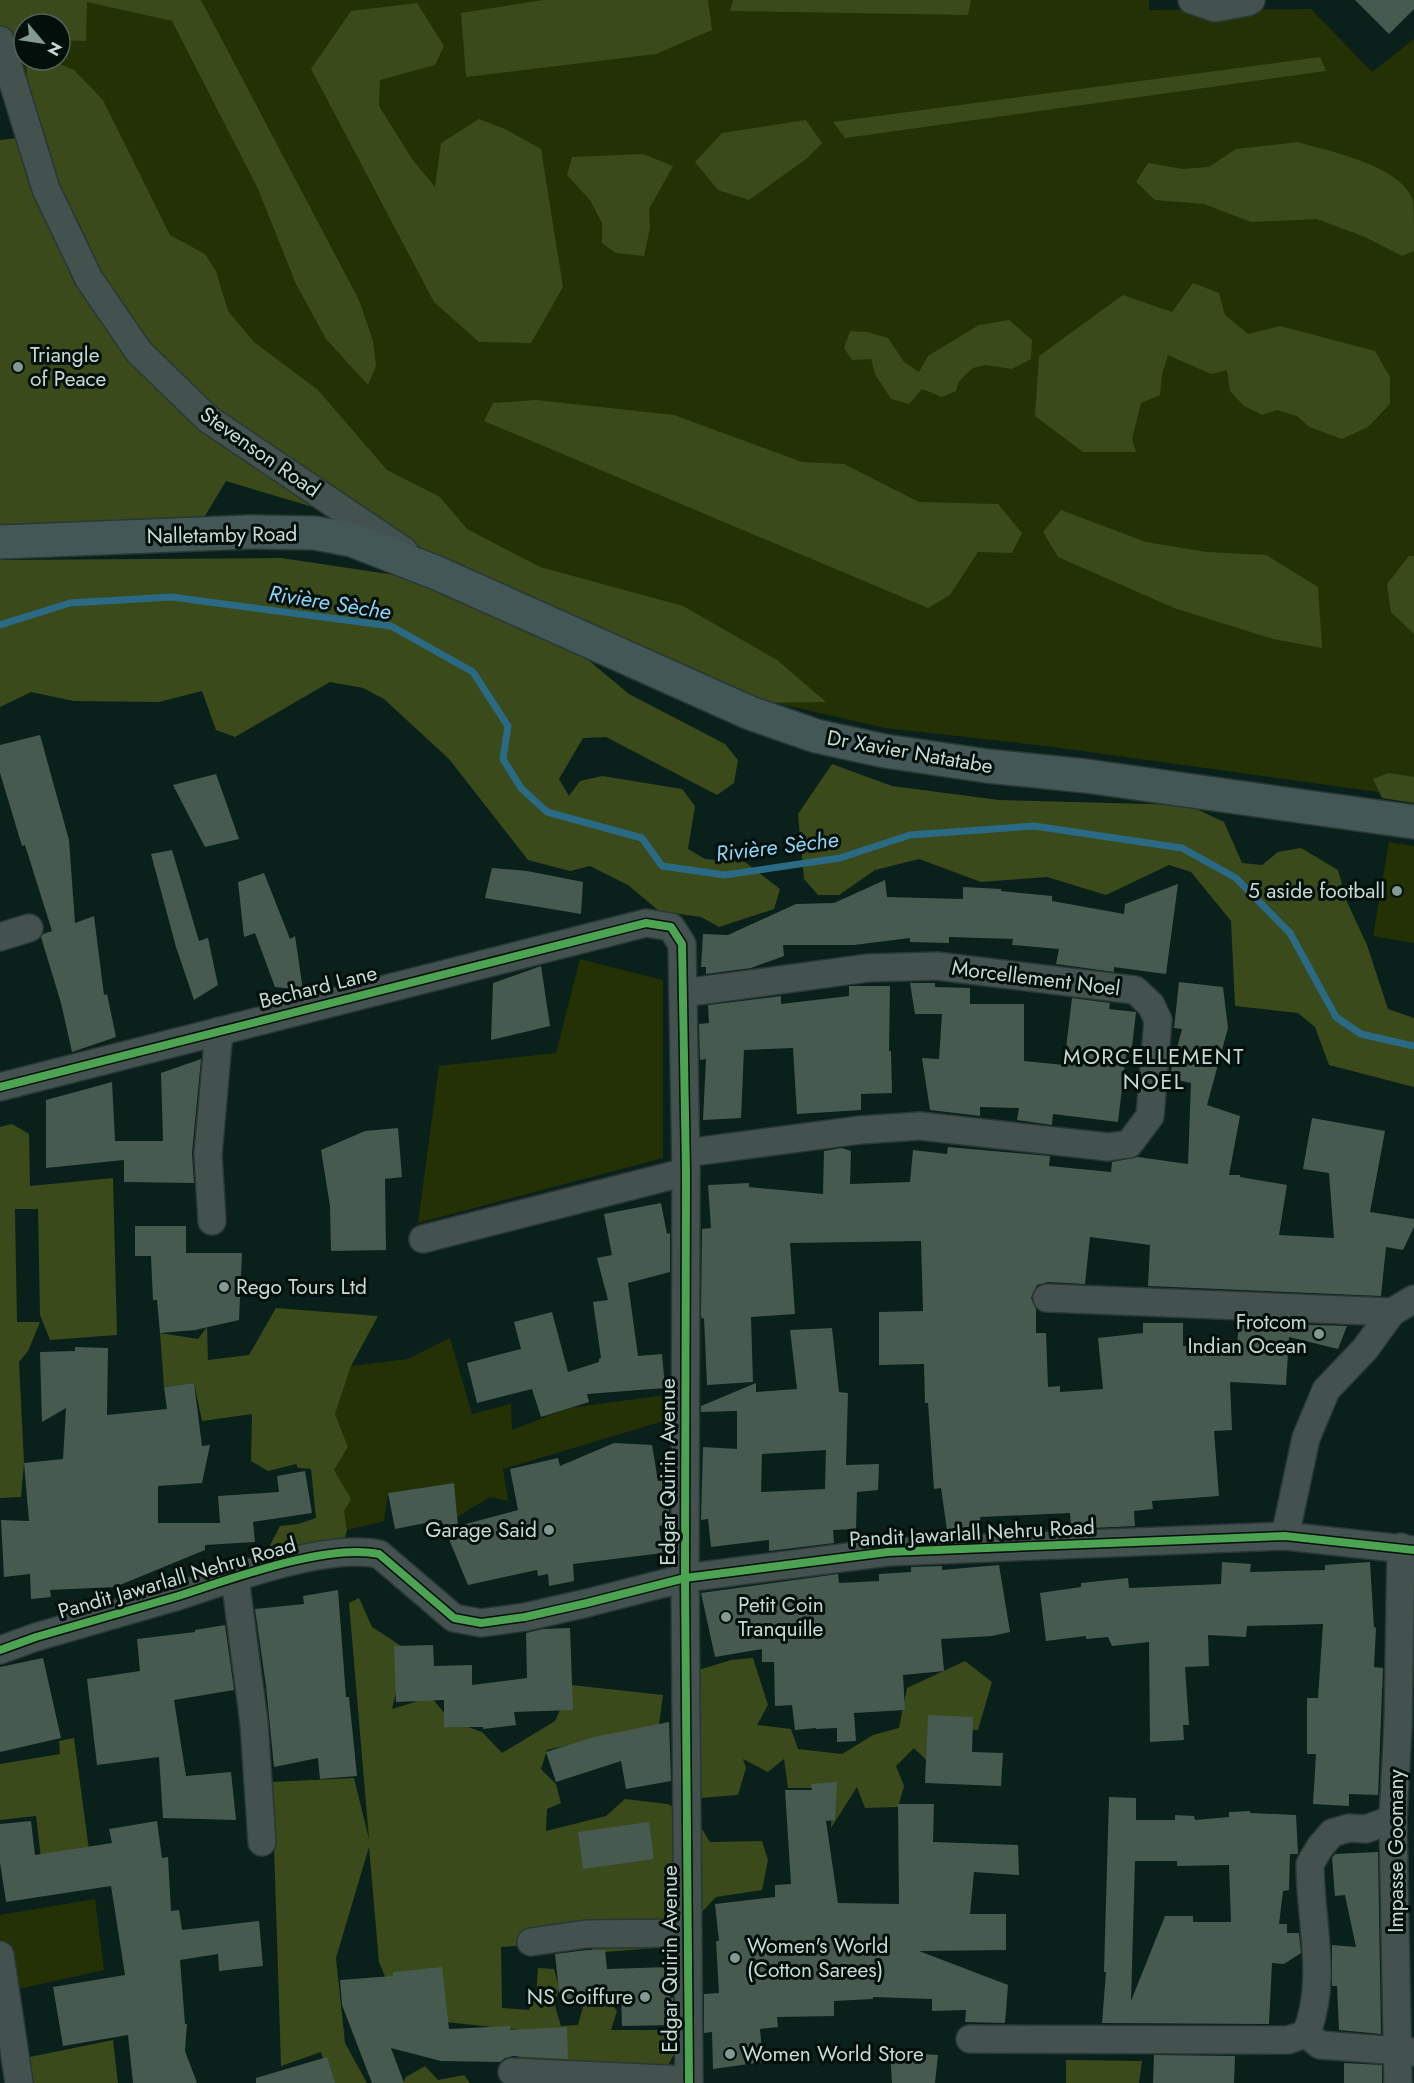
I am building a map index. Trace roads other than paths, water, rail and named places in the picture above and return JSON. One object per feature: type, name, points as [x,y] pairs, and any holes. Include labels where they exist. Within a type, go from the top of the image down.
[{"type":"main road","name":"Nalletamby Road","points":[[0,542],[249,532],[315,533],[352,540],[437,573]]},
{"type":"main road","name":"Dr Xavier Natatabe","points":[[437,573],[750,713],[816,736],[885,751],[987,766],[1086,777],[1414,822]]},
{"type":"street","points":[[1192,0],[1215,8],[1251,0]]},
{"type":"street","name":"Stevenson Road","points":[[0,40],[46,189],[89,279],[139,352],[208,419],[437,573]]},
{"type":"street","name":"Edgar Quirin Avenue","points":[[646,923],[671,927],[682,944],[686,1162],[685,1578],[689,2081]]},
{"type":"street","name":"Bechard Lane","points":[[0,1087],[646,923]]},
{"type":"street","points":[[0,937],[29,928]]},
{"type":"street","name":"Morcellement Noel","points":[[423,1239],[686,1162],[860,1130],[921,1126],[1108,1147],[1129,1144],[1150,1116],[1158,1020],[1151,1005],[1136,990],[937,966],[868,968],[683,993]]},
{"type":"street","points":[[212,1221],[208,1154],[219,1031]]},
{"type":"street","points":[[1047,1298],[1403,1306]]},
{"type":"street","points":[[1285,1536],[1306,1438],[1326,1390],[1403,1306]]},
{"type":"street","name":"Pandit Jawarlall Nehru Road","points":[[0,1650],[36,1637],[269,1567],[332,1553],[379,1554],[454,1618],[482,1623],[587,1604],[685,1578],[888,1552],[1285,1536],[1407,1549]]},
{"type":"street","name":"Impasse Goomany","points":[[1398,2083],[1406,2051],[1393,1819],[1407,1549]]},
{"type":"street","points":[[235,1578],[254,1724],[262,1842]]},
{"type":"street","points":[[1306,2034],[1313,2016],[1317,1987],[1310,1864],[1332,1833],[1349,1828],[1366,1829],[1393,1819]]},
{"type":"street","points":[[531,1942],[586,1934],[688,1933]]},
{"type":"street","points":[[0,1955],[19,2083]]},
{"type":"street","points":[[970,2039],[1288,2040],[1306,2034]]},
{"type":"street","points":[[1306,2034],[1320,2045],[1406,2051]]},
{"type":"street","points":[[512,2072],[689,2081]]},
{"type":"waterway","name":"Rivière Sèche","points":[[0,625],[70,603],[171,597],[391,626],[473,672],[508,726],[503,759],[521,788],[547,812],[642,838],[662,866],[725,875],[840,858],[910,835],[1034,826],[1182,848],[1236,878],[1290,933],[1336,1017],[1361,1034],[1414,1046]]},
{"type":"place","name":"Triangle of Peace","points":[[18,367]]},
{"type":"place","name":"5 aside football","points":[[1397,891]]},
{"type":"place","name":"Rego Tours Ltd","points":[[224,1287]]},
{"type":"place","name":"Frotcom Indian Ocean","points":[[1319,1334]]},
{"type":"place","name":"Garage Said","points":[[549,1530]]},
{"type":"place","name":"Petit Coin Tranquille","points":[[726,1617]]},
{"type":"place","name":"Women's World (Cotton Sarees)","points":[[735,1958]]},
{"type":"place","name":"NS Coiffure","points":[[645,1997]]},
{"type":"place","name":"Women World Store","points":[[730,2054]]},
{"type":"district","name":"MORCELLEMENT NOEL","points":[[1154,1068]]}]
